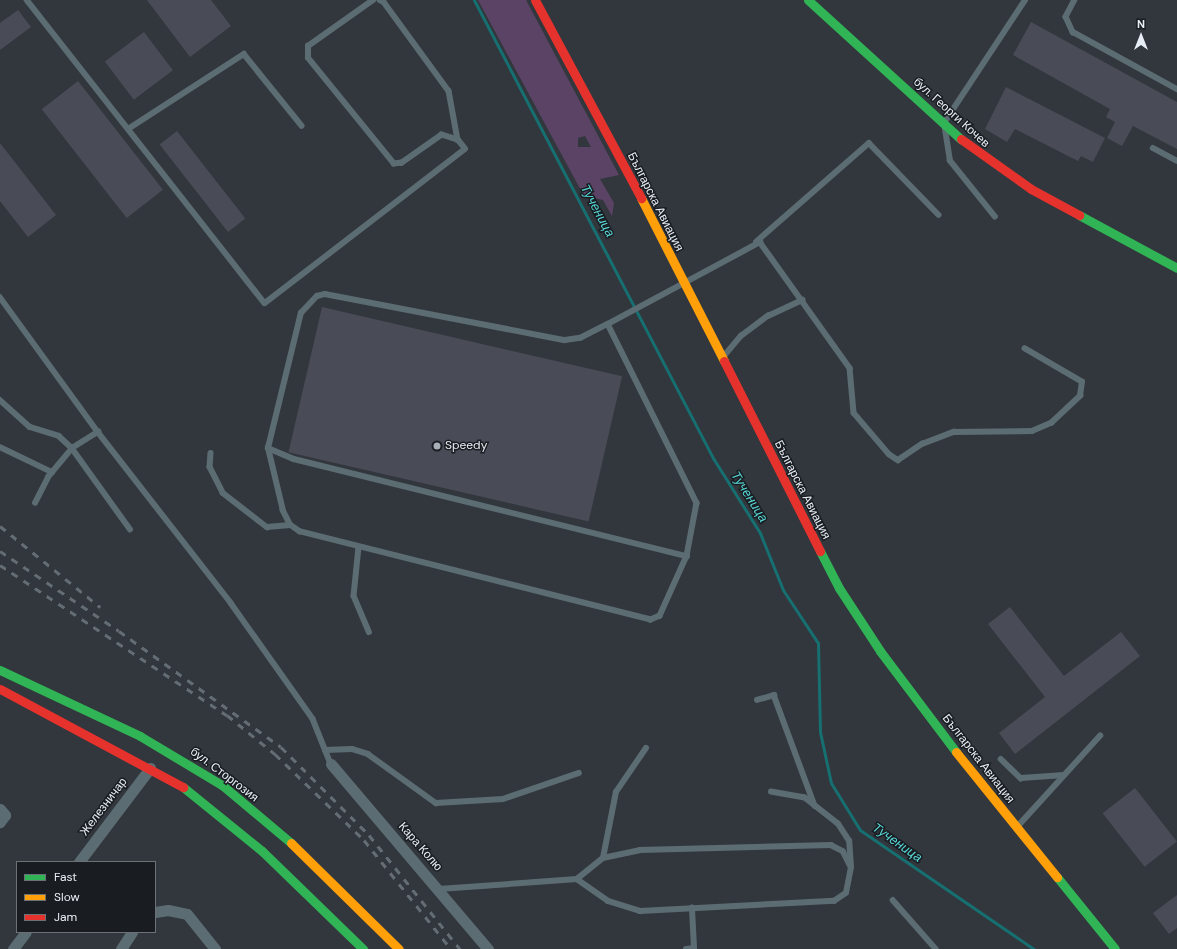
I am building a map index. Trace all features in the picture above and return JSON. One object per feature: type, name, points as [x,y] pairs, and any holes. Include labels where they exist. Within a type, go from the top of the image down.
[{"type":"main road","name":"Българска Авиация","points":[[535,0],[594,105],[721,359],[839,588],[880,651],[1016,828],[1115,949]]},
{"type":"main road","name":"бул. Георги Кочев","points":[[808,0],[818,5],[976,153],[1031,189],[1176,266]]},
{"type":"main road","name":"бул. Сторгозия","points":[[0,670],[140,736],[222,785],[292,844],[399,949]]},
{"type":"main road","points":[[0,689],[150,768],[190,791],[262,850],[363,949]]},
{"type":"street","name":"Кара Колю","points":[[331,764],[439,889],[488,949]]},
{"type":"street","name":"Железничар","points":[[80,861],[150,768]]},
{"type":"street","points":[[156,912],[168,910],[187,914],[215,949]]},
{"type":"street","points":[[13,949],[25,933]]},
{"type":"street","points":[[121,949],[131,933]]},
{"type":"lane","points":[[27,0],[265,303],[465,149],[458,140],[449,91],[384,2],[380,0]]},
{"type":"lane","points":[[373,0],[308,46],[308,58],[394,164],[402,163],[442,135],[458,140]]},
{"type":"lane","points":[[995,217],[950,161],[944,123],[1025,0]]},
{"type":"lane","points":[[1075,0],[1066,17],[1073,32],[1177,89]]},
{"type":"lane","points":[[128,129],[244,54],[302,126]]},
{"type":"lane","points":[[608,324],[697,503],[687,556],[667,605],[660,616],[651,620],[300,532],[290,525],[283,512],[268,448],[302,313],[317,296],[325,294],[565,340],[580,338],[645,305],[756,242],[869,143],[939,215]]},
{"type":"lane","points":[[1153,148],[1177,161]]},
{"type":"lane","points":[[756,242],[763,244],[850,368],[854,413],[893,458],[898,460],[922,444],[954,432],[1032,431],[1051,423],[1080,396],[1082,382],[1024,349]]},
{"type":"lane","points":[[0,297],[98,432],[236,609],[313,719],[331,764]]},
{"type":"lane","points":[[721,359],[741,336],[768,316],[802,300]]},
{"type":"lane","points":[[0,400],[30,427],[59,436],[72,448],[130,529]]},
{"type":"lane","points":[[35,503],[52,472],[72,448],[98,432]]},
{"type":"lane","points":[[0,447],[52,472]]},
{"type":"lane","points":[[268,448],[294,459],[687,556]]},
{"type":"lane","points":[[211,453],[210,467],[223,493],[267,527],[290,525]]},
{"type":"lane","points":[[359,547],[354,596],[369,632]]},
{"type":"lane","points":[[757,700],[774,695],[815,807]]},
{"type":"lane","points":[[1016,828],[1100,736]]},
{"type":"lane","points":[[603,858],[616,792],[646,748]]},
{"type":"lane","points":[[325,750],[352,749],[368,754],[436,803],[503,799],[579,773]]},
{"type":"lane","points":[[1001,759],[1021,778],[1064,775]]},
{"type":"lane","points":[[577,879],[608,901],[640,911],[834,901],[846,892],[851,867],[849,841],[838,824],[804,798],[772,792]]},
{"type":"lane","points":[[439,889],[577,879],[603,858],[640,850],[830,845],[843,851],[851,867]]},
{"type":"lane","points":[[893,900],[936,949]]},
{"type":"lane","points":[[686,949],[694,948],[692,908]]},
{"type":"shaded area","points":[[478,0],[526,0],[619,175],[600,179],[614,203],[612,216],[603,200],[584,196]],"holes":[[[585,136],[591,147],[578,147],[578,138]]]},
{"type":"building","points":[[147,0],[211,0],[231,26],[190,57]]},
{"type":"building","points":[[18,10],[31,27],[0,50],[0,23]]},
{"type":"building","points":[[1031,22],[1177,102],[1177,149],[1133,126],[1122,146],[1107,138],[1115,122],[1106,117],[1110,109],[1013,55]]},
{"type":"building","points":[[144,32],[173,70],[134,100],[105,61]]},
{"type":"building","points":[[78,81],[163,190],[127,218],[42,109]]},
{"type":"building","points":[[1006,87],[1105,138],[1093,162],[1081,156],[1078,161],[1015,129],[1007,142],[985,129]]},
{"type":"building","points":[[177,131],[245,218],[228,232],[160,145]]},
{"type":"building","points":[[0,143],[56,215],[28,237],[0,201]]},
{"type":"building","points":[[322,307],[622,376],[589,521],[288,452]]},
{"type":"building","points":[[1010,607],[1064,676],[1121,632],[1140,656],[1015,754],[999,733],[1045,697],[988,624]]},
{"type":"building","points":[[1135,788],[1177,842],[1145,867],[1103,813]]},
{"type":"building","points":[[1177,895],[1177,928],[1169,934],[1153,913]]},
{"type":"waterway","name":"Тученица","points":[[474,0],[713,458],[760,533],[783,590],[818,643],[820,732],[831,783],[860,830],[1034,949]]},
{"type":"railway","points":[[0,526],[100,607]]},
{"type":"railway","points":[[0,551],[119,631],[281,747],[369,835],[460,949]]},
{"type":"railway","points":[[0,565],[227,715],[275,754],[364,840],[451,949]]},
{"type":"traffic: fast","points":[[808,0],[961,139]]},
{"type":"traffic: fast","points":[[1079,215],[1177,268]]},
{"type":"traffic: fast","points":[[820,551],[839,588],[880,651],[956,752]]},
{"type":"traffic: fast","points":[[0,670],[140,736],[222,785],[291,843]]},
{"type":"traffic: fast","points":[[183,787],[262,851],[363,949]]},
{"type":"traffic: fast","points":[[1057,877],[1115,949]]},
{"type":"traffic: slow","points":[[641,198],[724,361]]},
{"type":"traffic: slow","points":[[956,752],[1057,877]]},
{"type":"traffic: slow","points":[[291,843],[399,949]]},
{"type":"traffic: jam","points":[[535,0],[641,198]]},
{"type":"traffic: jam","points":[[961,139],[1031,189],[1079,215]]},
{"type":"traffic: jam","points":[[724,361],[820,551]]},
{"type":"traffic: jam","points":[[0,689],[183,787]]},
{"type":"place","name":"Speedy","points":[[437,446]]}]
